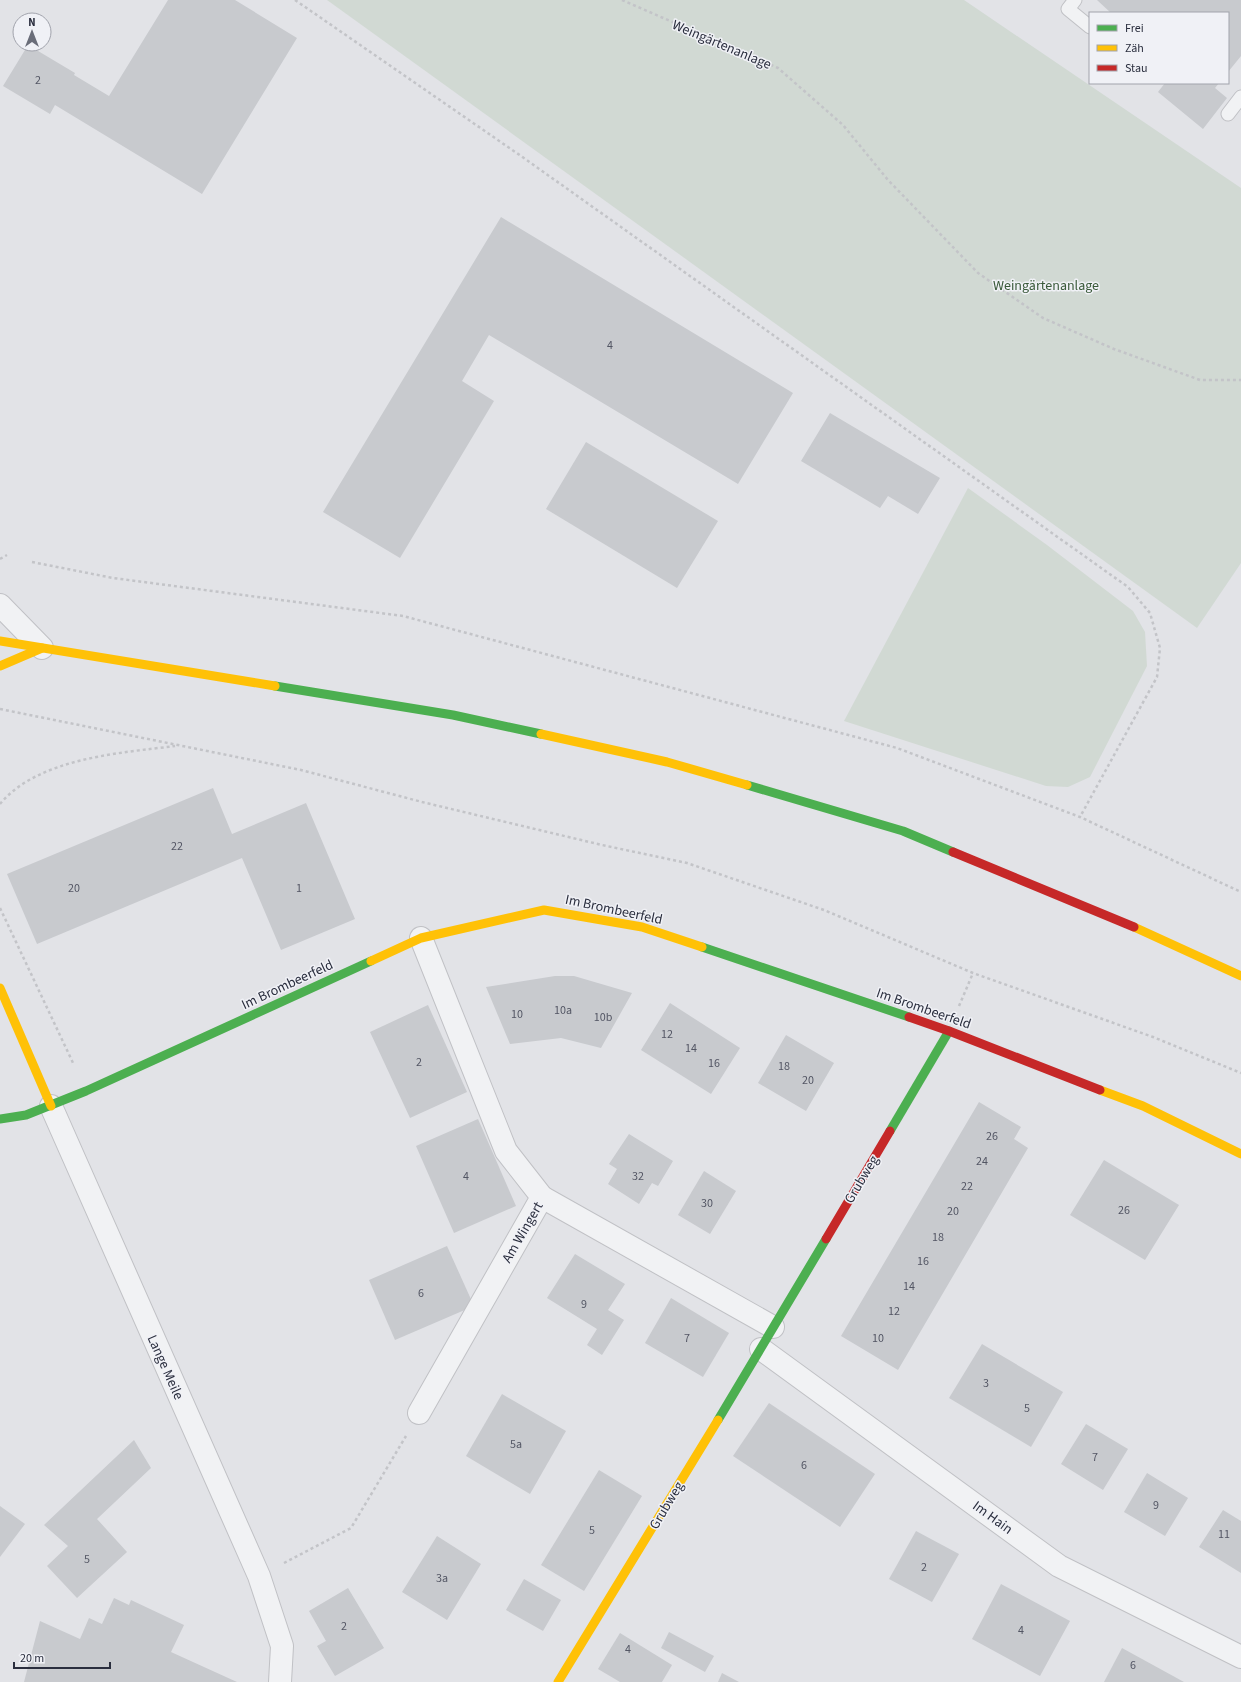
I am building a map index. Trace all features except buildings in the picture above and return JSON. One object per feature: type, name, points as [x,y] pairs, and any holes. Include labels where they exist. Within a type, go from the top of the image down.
[{"type":"street","points":[[0,605],[42,648]]},
{"type":"street","points":[[0,642],[453,715],[667,762],[903,831],[1147,932],[1241,976]]},
{"type":"street","points":[[0,666],[42,648]]},
{"type":"street","name":"Im Brombeerfeld","points":[[51,1106],[420,938],[544,910],[642,927],[949,1031],[1143,1106],[1241,1154]]},
{"type":"street","name":"Am Wingert","points":[[420,938],[506,1151],[542,1196],[420,1413]]},
{"type":"street","points":[[0,988],[51,1106],[26,1115],[0,1119]]},
{"type":"street","name":"Grubweg","points":[[558,1682],[761,1349],[949,1031]]},
{"type":"street","name":"Lange Meile","points":[[51,1106],[258,1576],[282,1646],[280,1682]]},
{"type":"street","points":[[542,1196],[773,1327]]},
{"type":"street","name":"Im Hain","points":[[761,1349],[1059,1566],[1241,1657]]},
{"type":"lane","points":[[1075,0],[1068,9],[1089,26]]},
{"type":"lane","points":[[1228,114],[1241,96]]},
{"type":"path","points":[[295,0],[520,156],[1128,587],[1150,613],[1160,648],[1157,677],[1080,817]]},
{"type":"path","points":[[617,0],[623,0]]},
{"type":"path","name":"Weingärtenanlage","points":[[623,0],[778,68],[844,125],[888,180],[978,272],[1043,318],[1114,349],[1200,380],[1241,380]]},
{"type":"path","points":[[0,559],[7,555]]},
{"type":"path","points":[[32,562],[113,578],[403,616],[897,748],[1080,817],[1241,892]]},
{"type":"path","points":[[0,710],[301,770],[422,802],[602,846],[687,863],[824,910],[973,973],[1153,1037],[1241,1073]]},
{"type":"path","points":[[0,804],[9,794],[40,774],[95,756],[179,746]]},
{"type":"path","points":[[0,908],[86,1091]]},
{"type":"path","points":[[949,1031],[973,973]]},
{"type":"path","points":[[258,1576],[351,1528],[420,1413]]},
{"type":"green space","name":"Weingärtenanlage","points":[[327,0],[964,0],[1241,188],[1241,563],[1197,628]]},
{"type":"green space","points":[[968,488],[1047,545],[1133,611],[1145,632],[1147,666],[1090,777],[1068,787],[1046,786],[844,721]]},
{"type":"traffic: fast","points":[[275,686],[453,715],[541,734]]},
{"type":"traffic: fast","points":[[747,785],[903,831],[953,852]]},
{"type":"traffic: fast","points":[[702,947],[909,1017]]},
{"type":"traffic: fast","points":[[0,1119],[26,1115],[86,1091],[371,961]]},
{"type":"traffic: fast","points":[[890,1131],[949,1031]]},
{"type":"traffic: fast","points":[[718,1420],[826,1239]]},
{"type":"traffic: slow","points":[[0,641],[275,686]]},
{"type":"traffic: slow","points":[[0,666],[42,648]]},
{"type":"traffic: slow","points":[[541,734],[667,762],[747,785]]},
{"type":"traffic: slow","points":[[371,961],[421,938],[544,910],[642,927],[702,947]]},
{"type":"traffic: slow","points":[[1134,927],[1241,976]]},
{"type":"traffic: slow","points":[[0,988],[51,1106]]},
{"type":"traffic: slow","points":[[1100,1090],[1143,1106],[1241,1154]]},
{"type":"traffic: slow","points":[[558,1682],[718,1420]]},
{"type":"traffic: jam","points":[[953,852],[1134,927]]},
{"type":"traffic: jam","points":[[909,1017],[949,1031],[1100,1090]]},
{"type":"traffic: jam","points":[[826,1239],[890,1131]]}]
